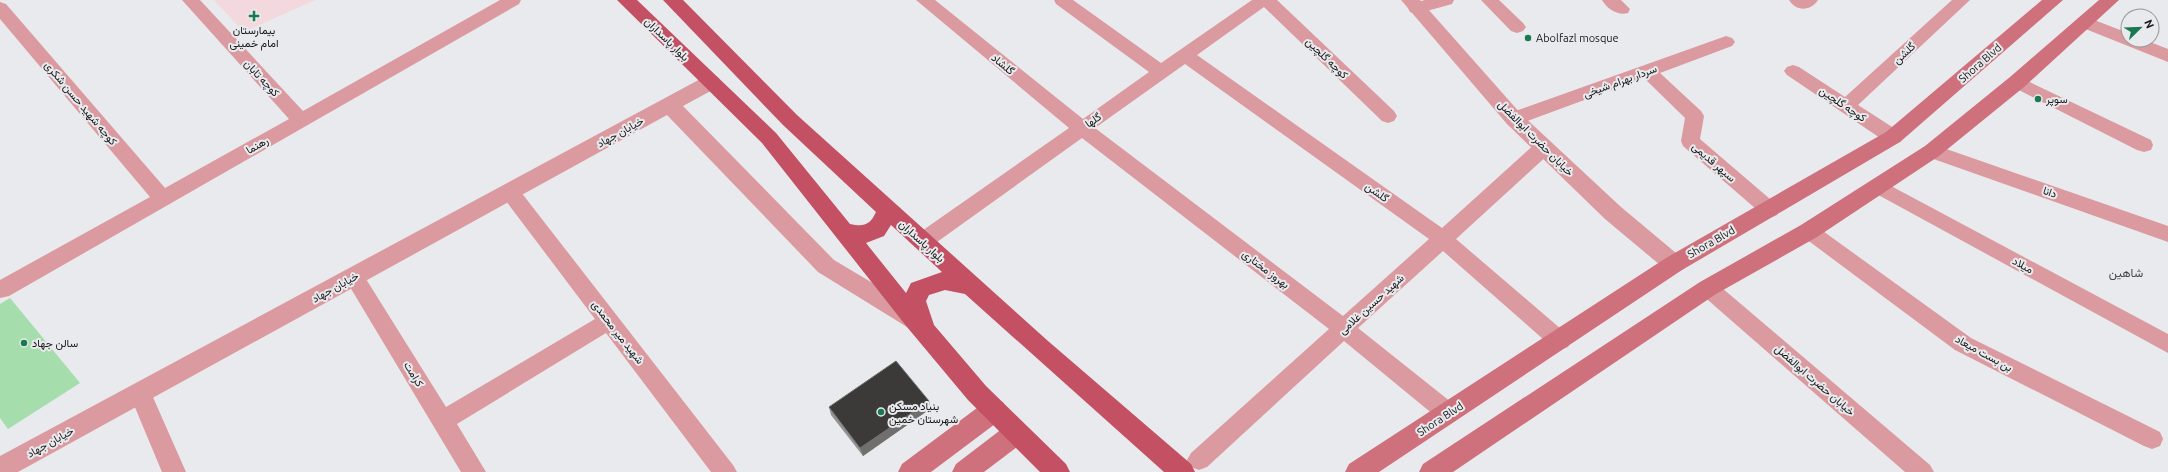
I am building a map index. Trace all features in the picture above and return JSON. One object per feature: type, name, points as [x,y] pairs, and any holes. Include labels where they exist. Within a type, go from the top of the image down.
[{"type":"main road","name":"بلوار پاسداران","points":[[626,0],[768,138],[919,326],[977,393],[1057,472]]},
{"type":"main road","name":"بلوار پاسداران","points":[[672,0],[790,120],[972,286],[1190,466]]},
{"type":"main road","points":[[1432,472],[1708,288],[1809,231],[1932,151],[2017,82],[2110,0]]},
{"type":"main road","name":"Shora Blvd","points":[[1358,472],[1560,341],[1674,264],[1724,234],[1770,210],[1892,137],[2046,1]]},
{"type":"main road","points":[[843,230],[861,236],[874,232],[883,224],[888,210]]},
{"type":"main road","points":[[919,326],[915,302],[919,289],[933,282],[950,282],[972,286]]},
{"type":"main road","points":[[911,472],[994,410]]},
{"type":"main road","points":[[965,472],[1016,433]]},
{"type":"street","name":"کوچه تابان","points":[[190,0],[301,120]]},
{"type":"street","name":"رهنما","points":[[1,289],[163,199],[513,0]]},
{"type":"street","name":"گلشاد","points":[[924,0],[1082,128]]},
{"type":"street","points":[[1062,0],[1161,72]]},
{"type":"street","name":"گلها","points":[[923,241],[1264,0]]},
{"type":"street","name":"کوچه گلچین","points":[[1267,0],[1388,116]]},
{"type":"street","points":[[1413,4],[1446,0]]},
{"type":"street","points":[[1489,0],[1517,27]]},
{"type":"street","points":[[1797,0],[1805,4],[1810,0]]},
{"type":"street","name":"گلشن","points":[[1846,107],[1962,0]]},
{"type":"street","name":"خیابان حضرت ابوالفضل","points":[[1413,4],[1514,120],[1613,213],[1674,264]]},
{"type":"street","name":"کوچه شهید حسن شکری","points":[[0,8],[163,199]]},
{"type":"street","points":[[2084,22],[2168,56]]},
{"type":"street","name":"سردار بهرام شیخی","points":[[1514,120],[1648,72],[1726,42]]},
{"type":"street","name":"گلشن","points":[[1185,55],[1443,239],[1560,341]]},
{"type":"street","name":"کوچه گلچین","points":[[1793,71],[1892,137]]},
{"type":"street","name":"سپهر قدیمی","points":[[1648,72],[1695,116],[1690,141],[1770,210]]},
{"type":"street","name":"خیابان جهاد","points":[[0,469],[711,82]]},
{"type":"street","points":[[2017,82],[2144,145]]},
{"type":"street","points":[[670,105],[826,266],[919,326]]},
{"type":"street","name":"بهروز مختاری","points":[[1082,128],[1344,329],[1448,413]]},
{"type":"street","name":"شهید حسین غلامی","points":[[1190,466],[1544,148]]},
{"type":"street","name":"دانا","points":[[1932,151],[2168,234]]},
{"type":"street","name":"میلاد","points":[[1878,186],[2168,344]]},
{"type":"street","name":"شهید میر محمدی","points":[[510,192],[725,472]]},
{"type":"street","name":"بن بست میعاد","points":[[1809,231],[1964,344],[2152,439]]},
{"type":"street","name":"کرامت","points":[[354,276],[474,472]]},
{"type":"street","name":"خیابان حضرت ابوالفضل","points":[[1708,288],[1922,472]]},
{"type":"street","points":[[442,421],[609,321]]},
{"type":"street","points":[[140,393],[174,472]]},
{"type":"shaded area","name":"بیمارستان امام خمینی","points":[[214,0],[315,0],[244,32]]},
{"type":"green space","name":"سالن جهاد","points":[[10,298],[80,383],[8,429],[0,418],[0,304]]},
{"type":"building","name":"بنیاد مسکن شهرستان خمین","points":[[896,361],[929,401],[860,448],[829,407]]},
{"type":"place","name":"بیمارستان امام خمینی","points":[[254,16]]},
{"type":"place","name":"Abolfazl mosque","points":[[1528,38]]},
{"type":"place","name":"سوپر","points":[[2038,99]]},
{"type":"place","name":"سالن جهاد","points":[[24,343]]},
{"type":"place","name":"بنیاد مسکن شهرستان خمین","points":[[881,412]]},
{"type":"district","name":"شاهین","points":[[2126,273]]}]
